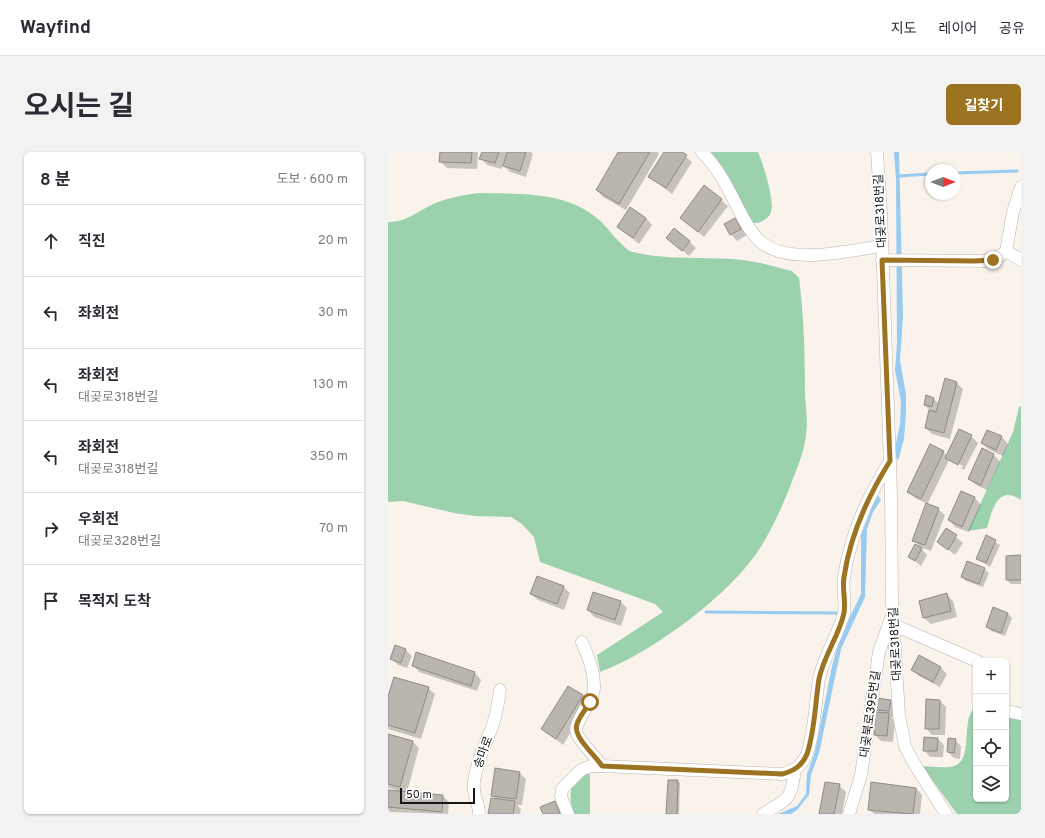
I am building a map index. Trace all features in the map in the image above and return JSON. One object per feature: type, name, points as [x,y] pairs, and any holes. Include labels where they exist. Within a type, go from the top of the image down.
[{"type":"street","points":[[702,152],[719,172],[751,232],[759,241],[775,251],[807,255],[881,246]]},
{"type":"street","name":"대곶로318번길","points":[[877,152],[881,246],[886,260],[893,620],[899,715],[905,746],[912,760],[946,814]]},
{"type":"street","points":[[886,260],[906,259],[984,261],[1000,256],[1006,251],[1013,212],[1021,187]]},
{"type":"street","points":[[1006,251],[1021,260]]},
{"type":"street","points":[[762,814],[780,805],[789,797],[793,789],[795,770],[806,755],[811,739],[824,659],[841,624],[844,612],[844,578],[855,536],[863,510],[874,485],[890,461]]},
{"type":"street","points":[[893,620],[973,659]]},
{"type":"street","name":"대곶북로395번길","points":[[849,814],[861,775],[879,652],[893,620]]},
{"type":"street","points":[[582,642],[592,666],[594,690],[590,702],[577,723],[576,729],[582,742],[593,752],[602,766]]},
{"type":"street","name":"송마로","points":[[480,814],[478,804],[473,794],[477,761],[495,719],[500,690]]},
{"type":"street","points":[[1009,711],[1021,714]]},
{"type":"street","points":[[568,814],[561,797],[562,790],[581,770],[591,766],[782,774],[795,770]]},
{"type":"green space","points":[[710,152],[758,152],[770,191],[772,207],[770,214],[766,219],[754,223],[750,219],[723,169]]},
{"type":"green space","points":[[479,193],[526,194],[572,203],[602,222],[620,243],[633,252],[657,256],[721,258],[748,261],[792,271],[799,278],[804,337],[807,430],[800,460],[785,500],[774,522],[762,545],[749,563],[712,601],[690,619],[643,651],[600,672],[597,655],[663,612],[655,604],[540,562],[534,537],[522,524],[511,517],[475,516],[454,513],[403,501],[388,502],[388,222],[405,219],[443,200]]},
{"type":"green space","points":[[1021,406],[1021,500],[1007,495],[1001,497],[994,507],[987,528],[968,531],[1013,432],[1019,407]]},
{"type":"green space","points":[[973,711],[973,802],[1009,802],[1009,716],[1021,719],[1021,814],[957,814],[922,766],[950,767],[960,762],[964,756],[968,720]]},
{"type":"green space","points":[[588,773],[590,775],[590,814],[574,814],[571,802],[571,790],[573,784],[581,776]]},
{"type":"water","points":[[894,152],[899,152],[903,316],[900,360],[906,395],[904,439],[898,461],[894,452],[900,424],[901,401],[895,370],[897,344],[896,179]]},
{"type":"water","points":[[877,494],[881,500],[873,512],[867,529],[865,597],[841,649],[819,753],[811,775],[809,795],[797,810],[791,814],[778,814],[797,806],[806,794],[807,774],[815,752],[832,666],[841,636],[861,594],[861,535]]},
{"type":"building","points":[[440,152],[472,152],[471,163],[439,162]]},
{"type":"building","points":[[482,152],[499,152],[495,163],[479,159]]},
{"type":"building","points":[[507,152],[526,152],[520,171],[503,166]]},
{"type":"building","points":[[618,152],[650,152],[619,204],[596,190]]},
{"type":"building","points":[[664,152],[682,152],[687,155],[666,188],[648,177]]},
{"type":"building","points":[[704,185],[722,199],[698,232],[680,218]]},
{"type":"building","points":[[630,207],[646,218],[633,238],[617,227]]},
{"type":"building","points":[[735,218],[741,229],[730,235],[724,224]]},
{"type":"building","points":[[674,228],[690,241],[682,251],[666,238]]},
{"type":"building","points":[[945,378],[957,382],[944,433],[925,428],[929,410],[936,412]]},
{"type":"building","points":[[926,395],[934,398],[932,407],[924,405]]},
{"type":"building","points":[[959,429],[972,435],[958,465],[945,458]]},
{"type":"building","points":[[987,430],[1002,436],[996,450],[981,443]]},
{"type":"building","points":[[930,444],[944,451],[921,499],[907,492]]},
{"type":"building","points":[[982,448],[994,454],[981,485],[968,479]]},
{"type":"building","points":[[961,491],[975,497],[962,527],[948,520]]},
{"type":"building","points":[[926,503],[939,508],[925,545],[912,541]]},
{"type":"building","points":[[946,528],[957,535],[948,550],[937,542]]},
{"type":"building","points":[[986,535],[996,540],[986,563],[976,559]]},
{"type":"building","points":[[915,544],[922,548],[915,561],[908,557]]},
{"type":"building","points":[[1021,555],[1021,580],[1006,580],[1006,556]]},
{"type":"building","points":[[967,561],[985,568],[979,584],[961,577]]},
{"type":"building","points":[[537,576],[564,586],[557,604],[530,594]]},
{"type":"building","points":[[593,592],[621,601],[615,620],[587,610]]},
{"type":"building","points":[[947,593],[951,611],[923,618],[919,601]]},
{"type":"building","points":[[993,607],[1008,613],[1001,633],[986,627]]},
{"type":"building","points":[[395,645],[406,649],[401,663],[390,659]]},
{"type":"building","points":[[416,652],[475,672],[471,686],[412,666]]},
{"type":"building","points":[[919,655],[941,667],[933,682],[911,670]]},
{"type":"building","points":[[394,677],[429,687],[415,733],[388,725],[388,696]]},
{"type":"building","points":[[568,686],[583,695],[556,739],[541,729]]},
{"type":"building","points":[[877,698],[891,700],[889,711],[875,710]]},
{"type":"building","points":[[926,699],[940,700],[939,729],[925,729]]},
{"type":"building","points":[[876,712],[889,713],[887,736],[874,735]]},
{"type":"building","points":[[388,734],[413,741],[400,787],[388,784]]},
{"type":"building","points":[[924,737],[938,738],[937,751],[923,751]]},
{"type":"building","points":[[948,738],[956,739],[954,753],[947,752]]},
{"type":"building","points":[[495,768],[520,772],[516,799],[491,796]]},
{"type":"building","points":[[668,780],[678,780],[677,814],[666,814]]},
{"type":"building","points":[[825,782],[840,784],[834,814],[819,814]]},
{"type":"building","points":[[871,782],[916,788],[913,814],[868,810]]},
{"type":"building","points":[[388,790],[443,795],[442,812],[388,807]]},
{"type":"building","points":[[491,798],[515,801],[513,814],[488,814]]},
{"type":"building","points":[[555,801],[560,814],[543,814],[540,807]]},
{"type":"waterway","points":[[961,173],[1017,171]]},
{"type":"waterway","points":[[898,176],[925,174]]},
{"type":"waterway","points":[[706,612],[838,613]]},
{"type":"route","points":[[590,702],[577,723],[577,735],[593,752],[602,766],[782,774],[795,770],[801,764],[806,755],[811,739],[824,659],[841,624],[844,612],[844,578],[846,566],[863,510],[874,485],[890,461],[882,260],[993,260]]}]
